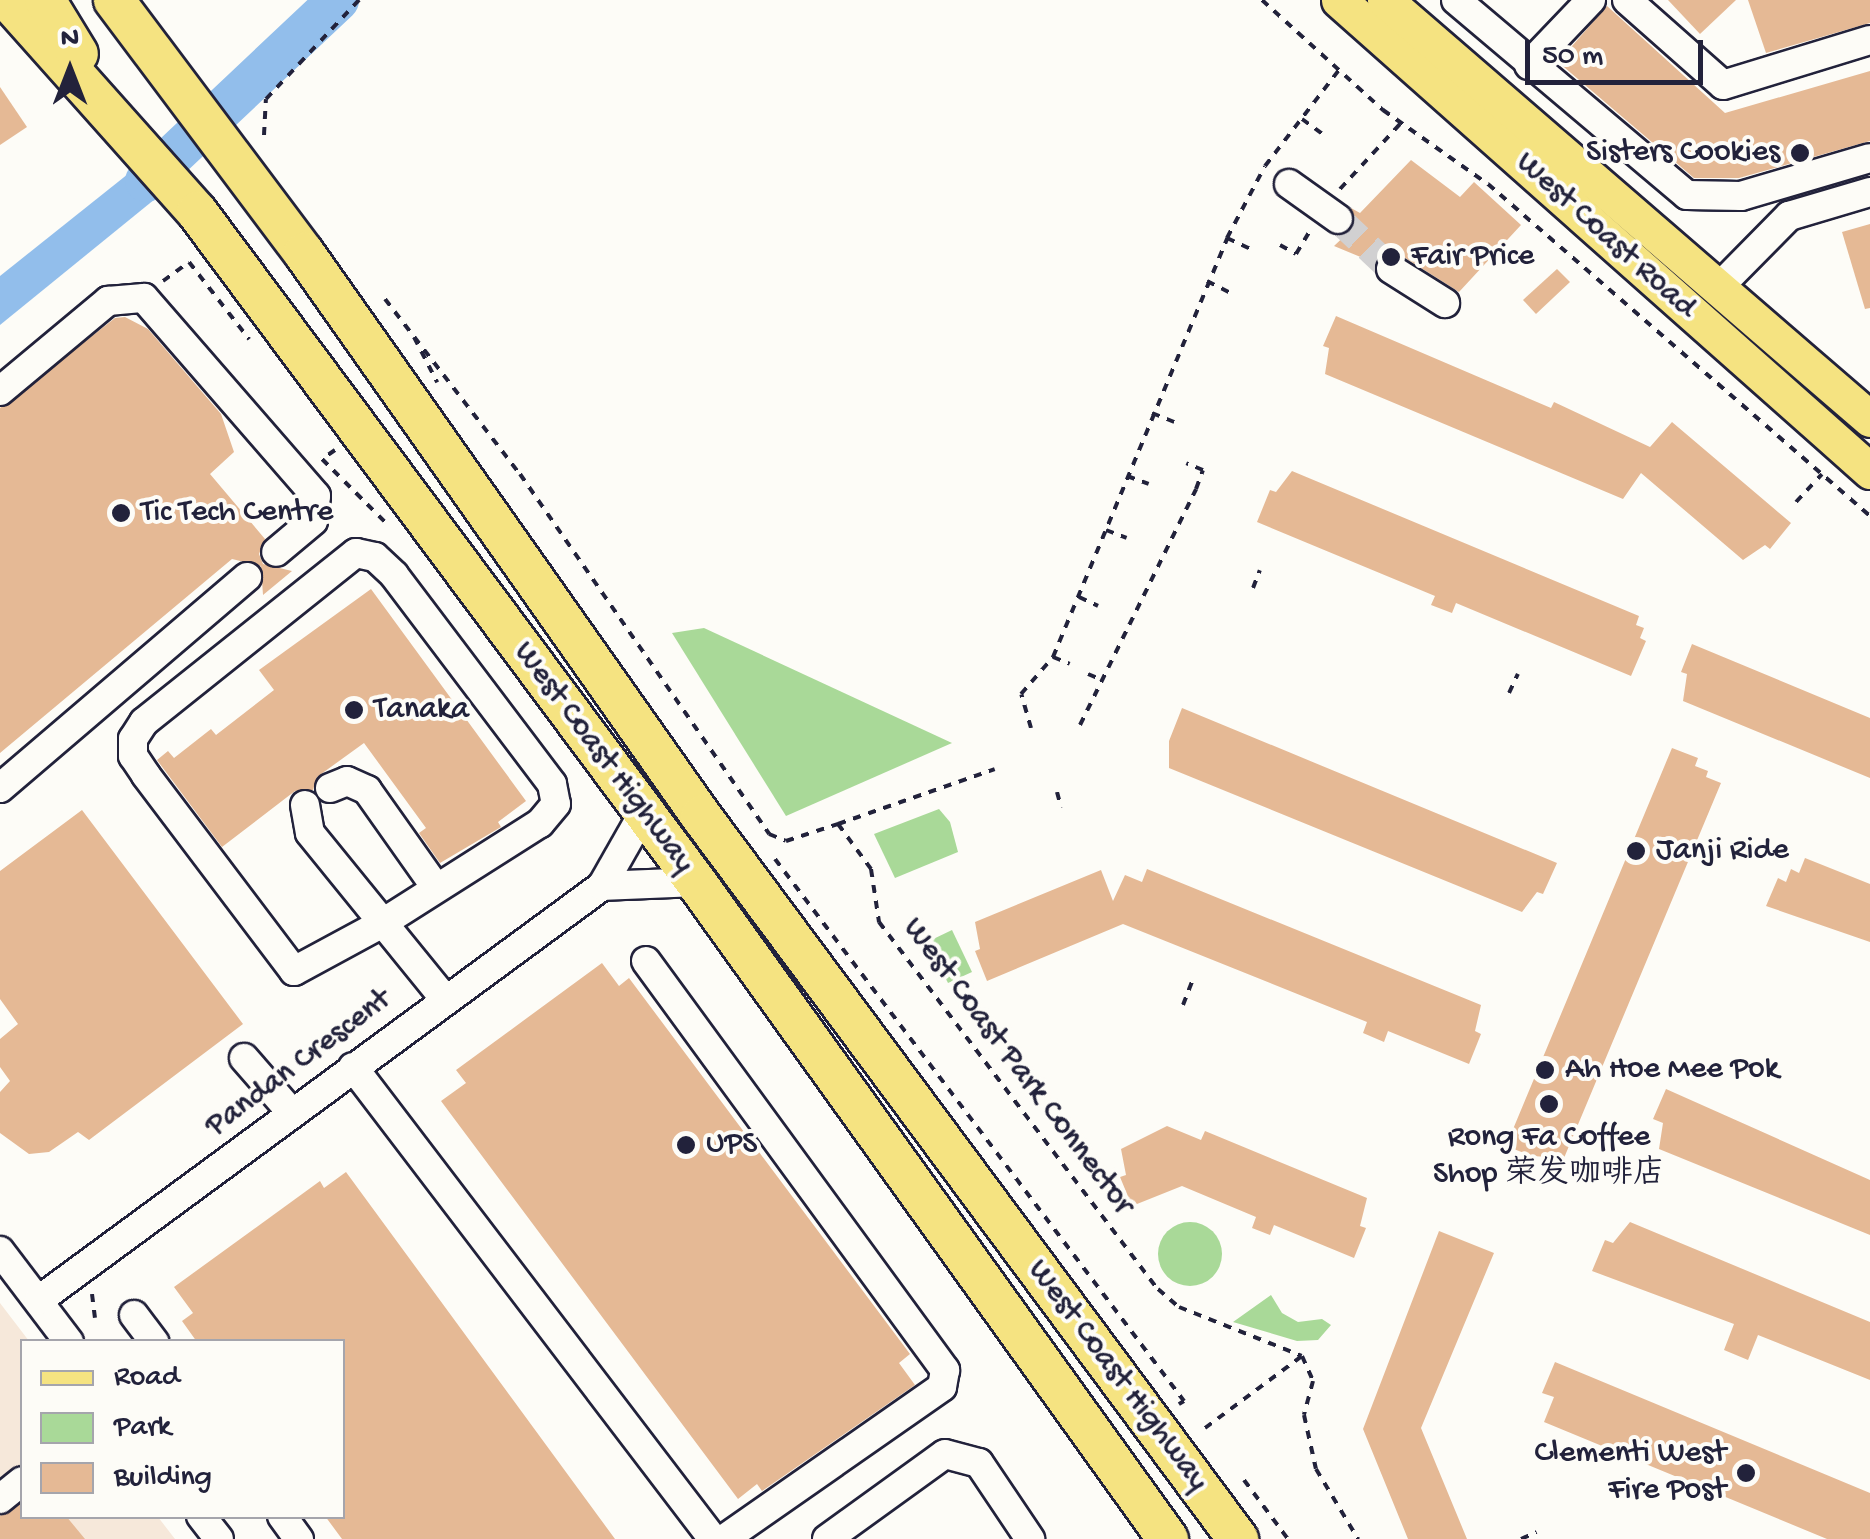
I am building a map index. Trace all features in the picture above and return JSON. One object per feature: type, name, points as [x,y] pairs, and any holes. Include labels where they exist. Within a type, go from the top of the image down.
[{"type":"highway","name":"West Coast Highway","points":[[8,0],[93,90],[197,212],[696,882],[1168,1539]]},
{"type":"highway","points":[[45,0],[68,30],[93,90]]},
{"type":"highway","points":[[94,0],[128,45],[167,77]]},
{"type":"highway","name":"West Coast Highway","points":[[114,0],[167,77],[248,178],[701,816],[1238,1539]]},
{"type":"highway","points":[[994,1296],[1020,1292],[1032,1263]]},
{"type":"main road","name":"West Coast Road","points":[[1340,0],[1870,471]]},
{"type":"main road","name":"West Coast Road","points":[[1384,0],[1870,420]]},
{"type":"main road","points":[[1564,200],[1579,188],[1585,172]]},
{"type":"street","points":[[1456,0],[1537,73],[1687,195],[1741,196],[1870,158]]},
{"type":"street","points":[[1516,112],[1537,73],[1590,0]]},
{"type":"street","points":[[1627,0],[1723,85],[1870,40]]},
{"type":"street","points":[[1288,184],[1338,219]]},
{"type":"street","points":[[1781,184],[1789,216]]},
{"type":"street","points":[[1717,289],[1789,216],[1870,192]]},
{"type":"street","points":[[1391,269],[1445,304]]},
{"type":"street","points":[[0,392],[108,301],[144,298],[316,496],[319,510],[312,521],[276,552]]},
{"type":"street","points":[[356,553],[374,557],[394,575],[555,794],[556,804],[540,823],[435,886],[381,924],[308,968],[284,964],[133,756],[144,722],[356,553]]},
{"type":"street","points":[[0,788],[248,577]]},
{"type":"street","points":[[330,788],[347,781],[367,790],[435,886]]},
{"type":"street","points":[[305,806],[310,834],[445,999]]},
{"type":"street","name":"Pandan Crescent","points":[[39,1300],[602,886],[644,812]]},
{"type":"street","points":[[602,886],[696,882]]},
{"type":"street","points":[[646,962],[946,1370],[942,1387],[724,1539]]},
{"type":"street","points":[[244,1058],[292,1113]]},
{"type":"street","points":[[353,1067],[713,1539]]},
{"type":"street","points":[[0,1251],[67,1339]]},
{"type":"street","points":[[134,1315],[152,1339]]},
{"type":"street","points":[[827,1539],[945,1454],[979,1464],[1030,1539]]},
{"type":"street","points":[[0,1500],[20,1483]]},
{"type":"path","points":[[264,135],[266,99],[360,0]]},
{"type":"path","points":[[1262,0],[1383,110],[1488,184],[1870,516]]},
{"type":"path","points":[[1031,728],[1021,694],[1053,657],[1227,238],[1260,174],[1339,70]]},
{"type":"path","points":[[1302,118],[1325,136]]},
{"type":"path","points":[[1227,238],[1251,249]]},
{"type":"path","points":[[144,298],[189,262],[248,339]]},
{"type":"path","points":[[1208,281],[1231,293]]},
{"type":"path","points":[[385,299],[552,519],[769,834],[780,842],[995,769]]},
{"type":"path","points":[[410,329],[439,387]]},
{"type":"path","points":[[1152,413],[1174,422]]},
{"type":"path","points":[[1080,725],[1196,489],[1203,470],[1186,463]]},
{"type":"path","points":[[1796,502],[1822,474]]},
{"type":"path","points":[[1127,476],[1149,484]]},
{"type":"path","points":[[1106,530],[1127,538]]},
{"type":"path","points":[[1253,588],[1260,570]]},
{"type":"path","points":[[1079,597],[1098,606]]},
{"type":"path","points":[[1053,657],[1070,664]]},
{"type":"path","points":[[1088,674],[1102,680]]},
{"type":"path","points":[[1509,693],[1518,674]]},
{"type":"path","points":[[1057,792],[1061,807]]},
{"type":"path","name":"West Coast Park Connector","points":[[838,824],[871,869],[880,922],[1158,1289],[1207,1320],[1302,1356]]},
{"type":"path","points":[[754,831],[1184,1401]]},
{"type":"path","points":[[1183,1004],[1192,982]]},
{"type":"path","points":[[1205,1428],[1302,1356],[1313,1381],[1304,1415],[1316,1469],[1358,1539]]},
{"type":"path","points":[[1244,1480],[1288,1539]]},
{"type":"path","points":[[1522,1539],[1537,1532]]},
{"type":"shaded area","points":[[0,1303],[27,1339],[20,1339],[20,1519],[160,1519],[175,1539],[0,1539]]},
{"type":"green space","points":[[704,628],[952,743],[786,816],[672,633]]},
{"type":"green space","points":[[939,809],[950,822],[958,852],[895,878],[874,834]]},
{"type":"green space","points":[[952,930],[972,972],[948,983],[927,942]]},
{"type":"green space","points":[[1190,1222],[1213,1231],[1222,1254],[1213,1277],[1190,1286],[1167,1277],[1158,1254],[1167,1231]]},
{"type":"green space","points":[[1271,1295],[1282,1313],[1298,1322],[1322,1319],[1331,1325],[1318,1340],[1297,1341],[1233,1322]]},
{"type":"water","points":[[138,166],[155,199],[0,325],[0,276]]},
{"type":"building","points":[[1668,0],[1736,0],[1700,34]]},
{"type":"building","points":[[1748,0],[1870,0],[1870,23],[1766,53]]},
{"type":"building","points":[[1607,6],[1725,113],[1870,71],[1870,141],[1739,178],[1694,178],[1558,62]]},
{"type":"building","points":[[0,87],[27,127],[0,145]]},
{"type":"building","points":[[1411,160],[1460,197],[1474,182],[1521,225],[1459,292],[1399,254],[1384,253],[1375,263],[1334,246],[1353,228],[1351,208],[1360,213]]},
{"type":"building","points":[[1870,224],[1870,308],[1865,309],[1842,232]]},
{"type":"building","points":[[1557,269],[1570,282],[1536,314],[1523,300]]},
{"type":"building","points":[[1336,316],[1551,408],[1554,402],[1650,447],[1672,422],[1791,523],[1770,549],[1765,545],[1743,560],[1641,473],[1623,499],[1325,374],[1329,348],[1323,346]]},
{"type":"building","name":"Tic Tech Centre","points":[[125,317],[148,329],[221,414],[234,452],[210,474],[265,539],[259,554],[263,564],[292,571],[263,595],[261,566],[232,559],[0,753],[0,408],[115,318]]},
{"type":"building","points":[[1292,471],[1639,616],[1636,625],[1644,628],[1640,638],[1646,641],[1631,676],[1456,603],[1452,613],[1431,605],[1435,596],[1257,522],[1270,490],[1276,492]]},
{"type":"building","name":"Tanaka","points":[[371,589],[526,801],[498,822],[501,827],[440,863],[419,833],[426,828],[364,743],[317,777],[313,790],[295,791],[222,847],[157,760],[168,751],[174,758],[211,729],[216,735],[274,690],[259,670]]},
{"type":"building","points":[[1692,644],[1870,718],[1870,778],[1683,701],[1687,674],[1681,672]]},
{"type":"building","points":[[1182,708],[1557,863],[1543,894],[1537,892],[1522,912],[1169,768],[1169,741]]},
{"type":"building","points":[[1672,748],[1698,758],[1695,766],[1708,771],[1706,777],[1721,783],[1564,1158],[1532,1156],[1506,1146]]},
{"type":"building","points":[[82,810],[243,1024],[89,1140],[78,1132],[49,1152],[29,1154],[0,1133],[0,1092],[10,1081],[0,1067],[0,1039],[18,1024],[0,999],[0,871]]},
{"type":"building","points":[[1805,858],[1870,884],[1870,942],[1766,906],[1778,878],[1786,882],[1791,869],[1799,873]]},
{"type":"building","points":[[1147,869],[1481,1005],[1475,1031],[1481,1034],[1469,1064],[1388,1031],[1384,1042],[1363,1033],[1367,1022],[1123,924],[987,981],[975,951],[980,949],[975,922],[1101,870],[1113,901],[1125,875],[1142,882]]},
{"type":"building","points":[[602,963],[619,986],[629,978],[910,1354],[899,1363],[915,1385],[762,1491],[757,1484],[738,1499],[441,1101],[466,1083],[456,1070]]},
{"type":"building","points":[[1666,1089],[1870,1180],[1870,1235],[1659,1149],[1663,1123],[1653,1119]]},
{"type":"building","points":[[1167,1126],[1201,1140],[1205,1131],[1367,1198],[1360,1226],[1366,1228],[1354,1258],[1274,1225],[1270,1235],[1252,1228],[1256,1217],[1182,1186],[1132,1206],[1120,1177],[1126,1175],[1121,1149]]},
{"type":"building","points":[[346,1172],[615,1539],[342,1539],[327,1519],[345,1519],[345,1339],[195,1339],[182,1321],[193,1313],[174,1287],[320,1181],[324,1188]]},
{"type":"building","points":[[1630,1222],[1870,1322],[1870,1380],[1758,1335],[1748,1360],[1724,1350],[1734,1324],[1592,1271],[1605,1240],[1613,1243]]},
{"type":"building","points":[[1439,1231],[1494,1253],[1421,1428],[1467,1539],[1408,1539],[1363,1429]]},
{"type":"building","points":[[1555,1362],[1870,1493],[1870,1539],[1827,1539],[1544,1422],[1554,1397],[1542,1393]]},
{"type":"building","points":[[20,1504],[20,1519],[68,1519],[85,1539],[0,1539],[0,1516]]},
{"type":"waterway","points":[[146,181],[338,0]]},
{"type":"tunnel","points":[[1338,219],[1391,269]]},
{"type":"place","name":"Sisters Cookies","points":[[1800,153]]},
{"type":"place","name":"Fair Price","points":[[1391,257]]},
{"type":"place","name":"Tic Tech Centre","points":[[121,513]]},
{"type":"place","name":"Tanaka","points":[[354,710]]},
{"type":"place","name":"Janji Ride","points":[[1636,851]]},
{"type":"place","name":"Ah Hoe Mee Pok","points":[[1545,1070]]},
{"type":"place","name":"Rong Fa Coffee Shop 荣发咖啡店","points":[[1549,1104]]},
{"type":"place","name":"UPS","points":[[686,1145]]},
{"type":"place","name":"Clementi West Fire Post","points":[[1746,1473]]}]
